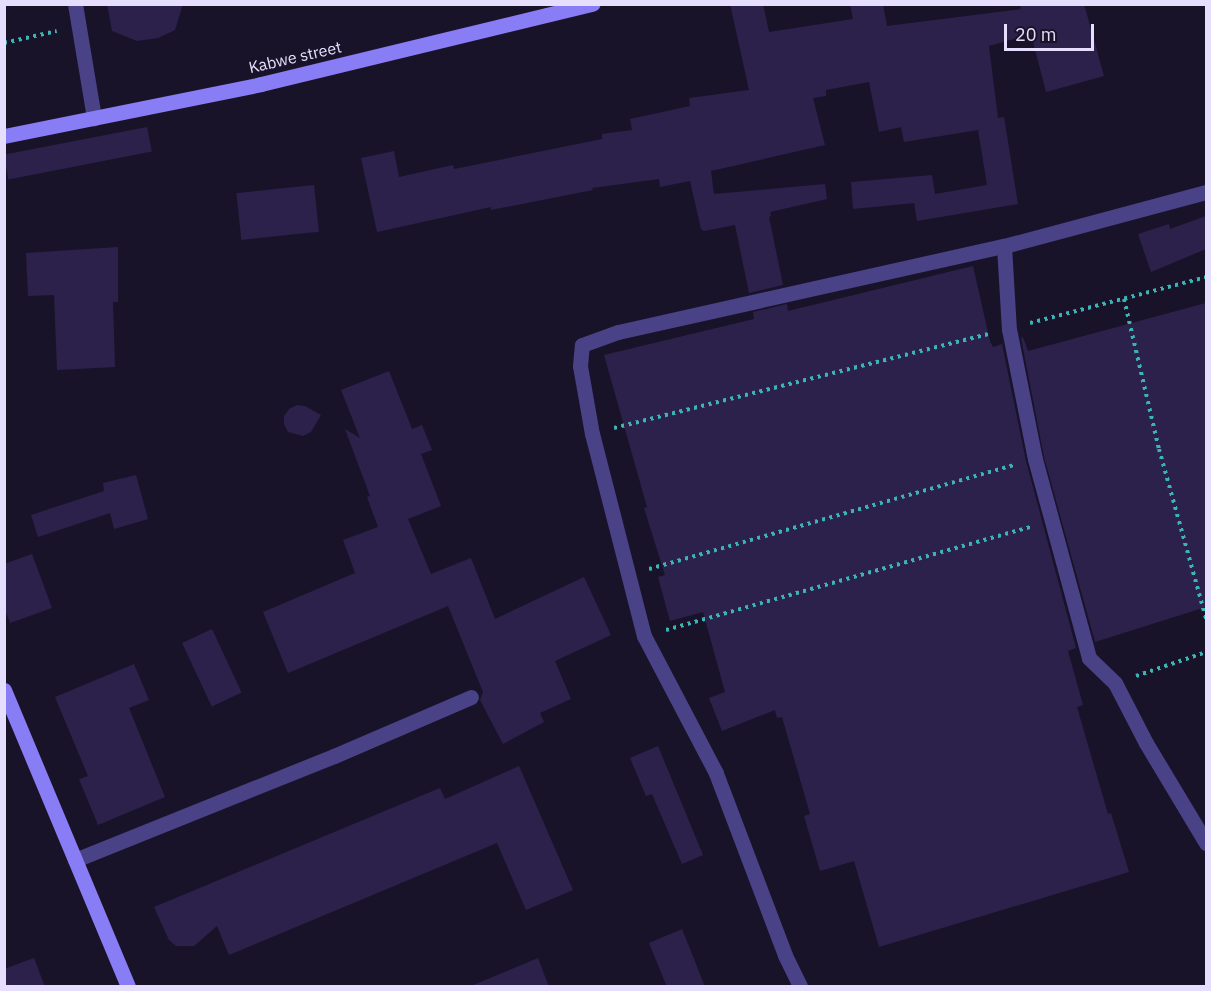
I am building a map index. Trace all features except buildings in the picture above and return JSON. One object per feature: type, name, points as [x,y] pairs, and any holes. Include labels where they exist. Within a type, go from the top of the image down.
[{"type":"main road","name":"Kabwe street","points":[[4,136],[261,84],[592,4]]},
{"type":"main road","points":[[4,690],[128,987]]},
{"type":"street","points":[[75,4],[94,118]]},
{"type":"street","points":[[800,987],[785,955],[716,772],[644,636],[592,434],[580,366],[582,345],[618,332],[1004,246],[1206,192]]},
{"type":"street","points":[[1004,246],[1010,329],[1035,459],[1089,658],[1115,683],[1146,743],[1206,843]]},
{"type":"street","points":[[75,860],[471,697]]},
{"type":"path","points":[[4,43],[78,26]]},
{"type":"path","points":[[592,434],[1010,329],[1206,277]]},
{"type":"path","points":[[1124,299],[1159,449],[1206,619]]},
{"type":"path","points":[[629,574],[1035,459]]},
{"type":"path","points":[[644,636],[1052,521]]},
{"type":"path","points":[[1115,683],[1206,652]]}]
